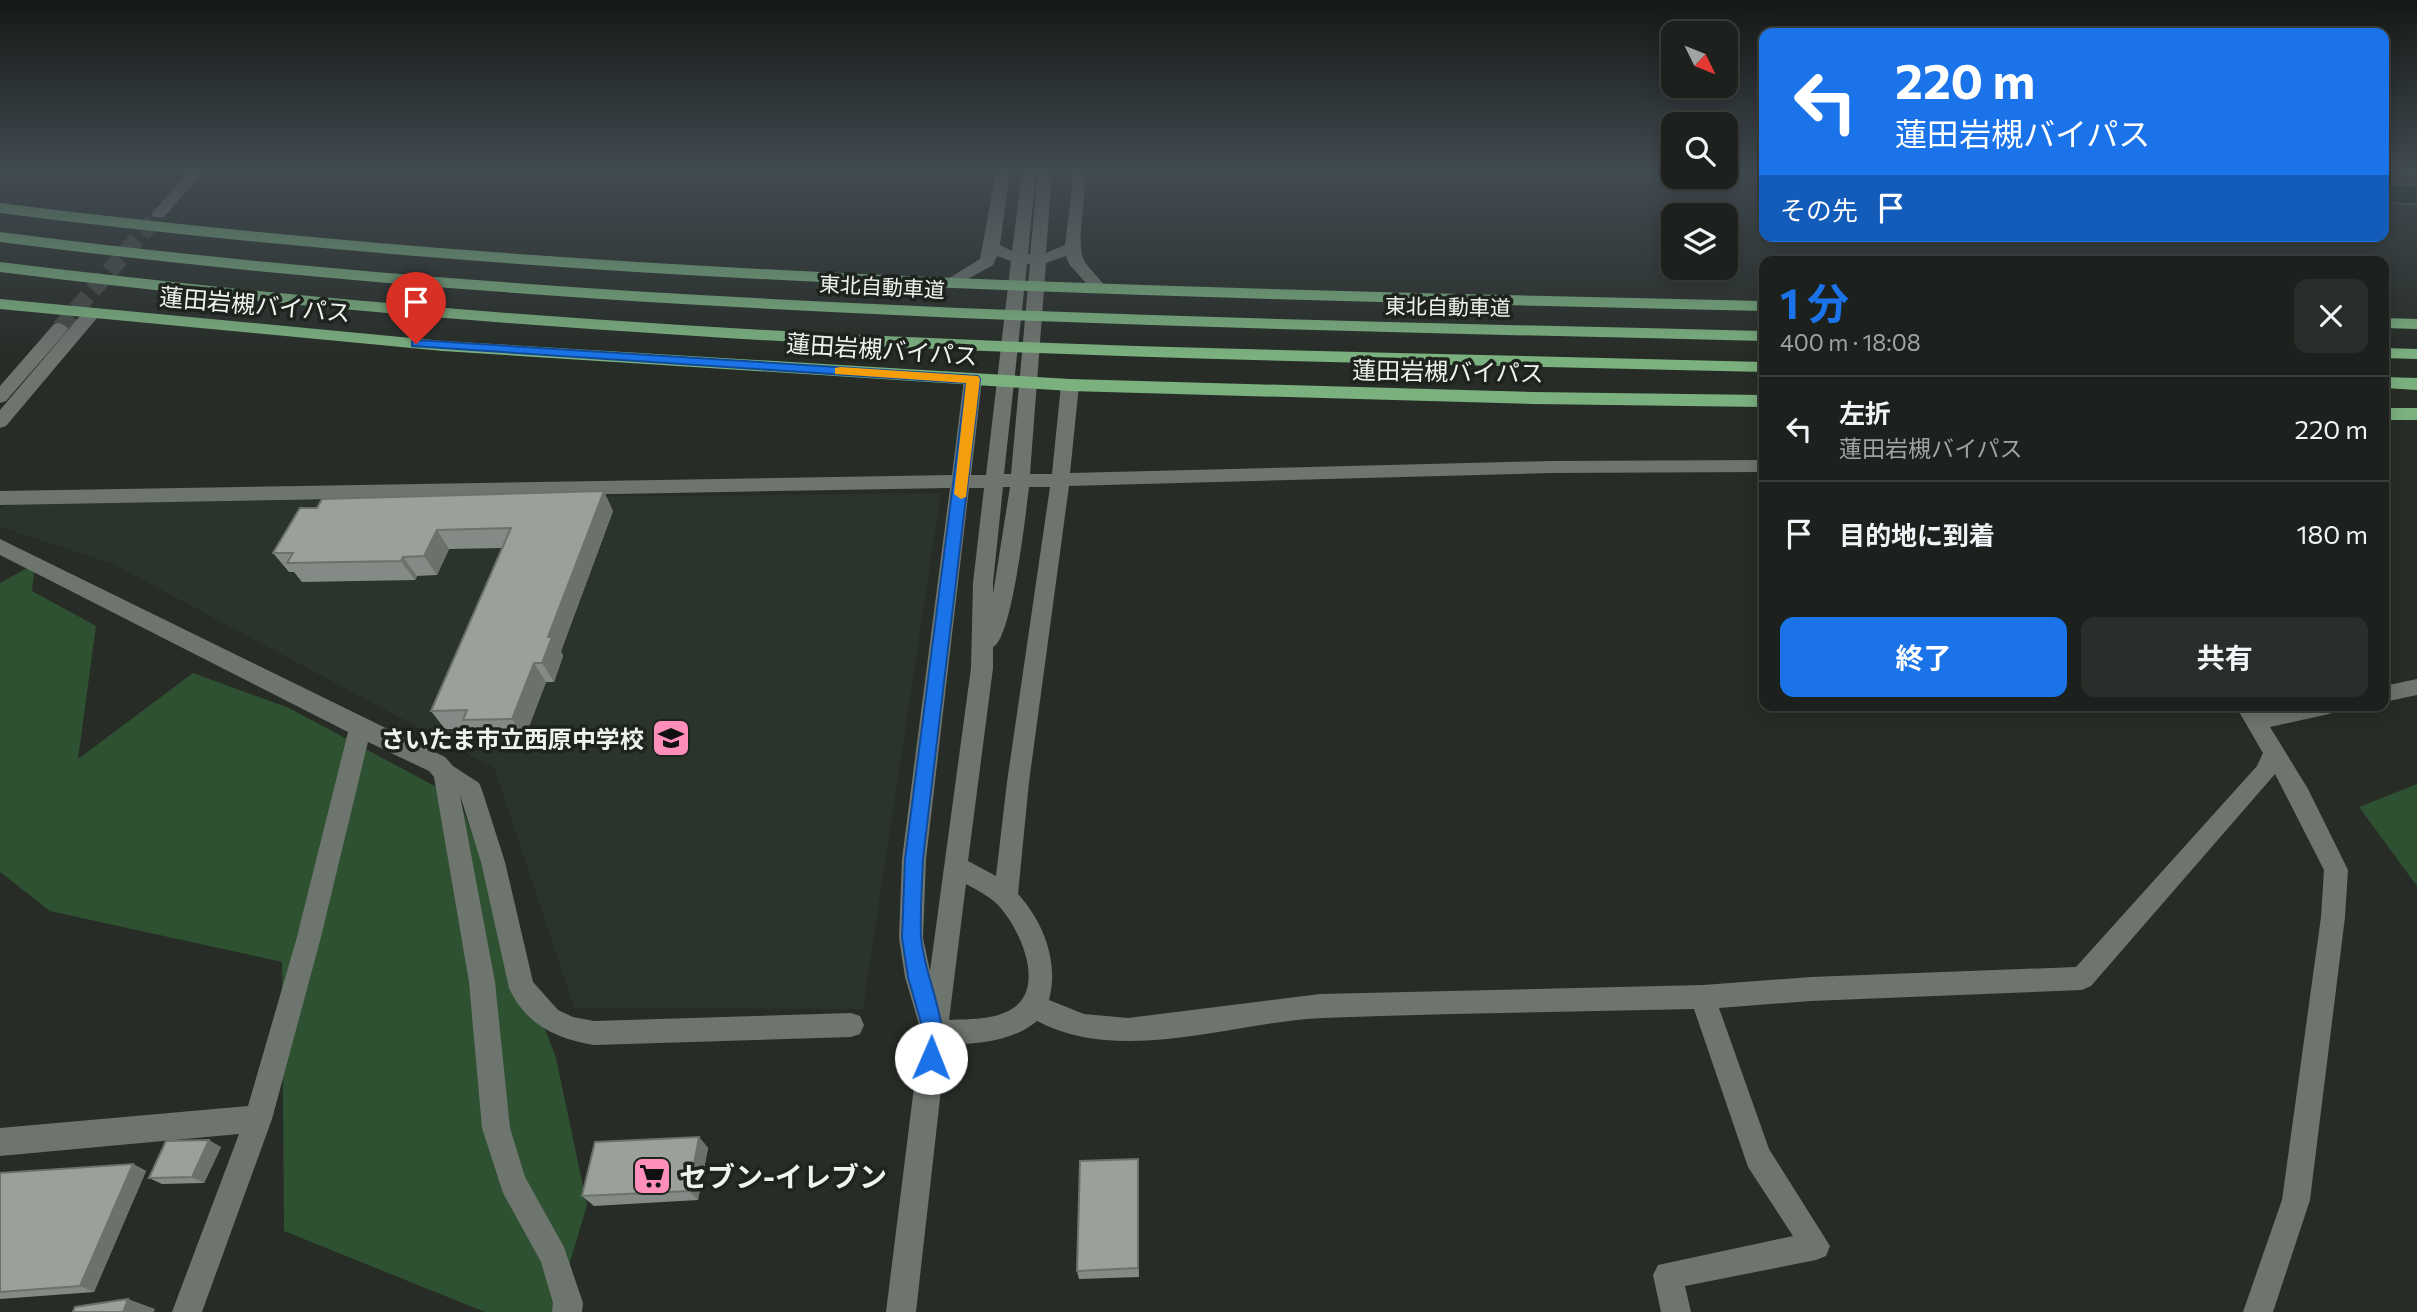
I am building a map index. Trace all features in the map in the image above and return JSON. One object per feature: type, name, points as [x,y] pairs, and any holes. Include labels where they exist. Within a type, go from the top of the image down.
[{"type":"highway","points":[[201,233],[376,252],[690,273],[1098,288],[1759,306]]},
{"type":"highway","name":"東北自動車道","points":[[0,237],[390,279],[654,297],[1126,320],[1759,337]]},
{"type":"highway","points":[[0,267],[162,287],[342,304],[717,332],[1129,351],[1759,367]]},
{"type":"highway","name":"蓮田岩槻バイパス","points":[[0,304],[443,346],[1070,385],[1759,401]]},
{"type":"highway","points":[[2389,323],[2417,324]]},
{"type":"highway","points":[[2389,354],[2417,354]]},
{"type":"highway","points":[[2389,383],[2417,384]]},
{"type":"highway","points":[[2389,414],[2417,414]]},
{"type":"street","points":[[949,283],[987,262],[994,233]]},
{"type":"street","points":[[901,1312],[982,668],[983,583],[1020,233]]},
{"type":"street","points":[[982,668],[1006,584],[1019,490],[1041,233]]},
{"type":"street","points":[[1074,233],[1075,261],[1098,288]]},
{"type":"street","points":[[992,247],[1009,258],[1055,258],[1073,247]]},
{"type":"street","points":[[0,422],[91,314]]},
{"type":"street","points":[[0,397],[60,328]]},
{"type":"street","points":[[934,1033],[918,977],[911,938],[914,859],[973,379]]},
{"type":"street","points":[[1006,897],[1010,839],[1047,592],[1070,385]]},
{"type":"street","points":[[0,498],[1060,480],[1550,467],[1759,466]]},
{"type":"street","points":[[4,556],[437,764],[445,773],[471,790],[493,862],[522,988],[549,1019],[572,1029],[593,1033],[851,1025]]},
{"type":"street","points":[[2389,693],[2417,687]]},
{"type":"street","points":[[2258,1312],[2296,1200],[2333,916],[2336,870],[2300,796],[2252,713],[2271,711]]},
{"type":"street","points":[[187,1312],[258,1119],[309,937],[360,728]]},
{"type":"street","points":[[1034,1006],[1072,1023],[1128,1030],[1320,1006],[1703,997],[1811,989],[2082,978],[2265,772],[2275,751]]},
{"type":"street","points":[[445,773],[482,982],[496,1128],[513,1183],[554,1257],[568,1303],[566,1312]]},
{"type":"street","points":[[934,1033],[967,1032],[1010,1024],[1034,1006],[1041,994],[1034,940],[1023,917],[1006,897],[955,866]]},
{"type":"street","points":[[1676,1312],[1668,1275],[1816,1246],[1758,1157],[1703,997]]},
{"type":"street","points":[[0,1142],[258,1119]]},
{"type":"shaded area","name":"さいたま市立西原中学校","points":[[941,493],[863,1009],[574,1008],[494,768],[113,564],[0,527],[0,509],[8,503]]},
{"type":"green space","points":[[35,564],[32,591],[96,626],[78,759],[193,673],[289,708],[459,799],[556,1058],[587,1205],[555,1312],[485,1312],[284,1231],[282,962],[50,911],[0,872],[0,583]]},
{"type":"green space","points":[[2417,784],[2417,886],[2359,807]]},
{"type":"building","points":[[604,491],[548,637],[552,637],[542,663],[534,663],[512,719],[463,720],[467,710],[431,711],[511,528],[437,530],[424,556],[403,557],[401,561],[287,563],[293,553],[273,553],[300,508],[317,508],[322,499]]},
{"type":"building","name":"セブン-イレブン","points":[[699,1137],[689,1191],[582,1196],[595,1142]]},
{"type":"building","points":[[209,1140],[192,1177],[149,1178],[166,1141]]},
{"type":"building","points":[[1138,1159],[1138,1268],[1077,1271],[1080,1161]]},
{"type":"building","points":[[133,1164],[80,1286],[0,1292],[0,1173]]},
{"type":"building","points":[[128,1299],[123,1312],[73,1312],[75,1307]]},
{"type":"tunnel","points":[[60,328],[142,233]]},
{"type":"slow traffic","points":[[840,371],[973,379],[961,494]]},
{"type":"place","name":"さいたま市立西原中学校","points":[[671,738]]},
{"type":"place","name":"セブン-イレブン","points":[[652,1176]]},
{"type":"route","points":[[416,344],[973,379],[914,859],[911,938],[918,977],[934,1033],[931,1058]]}]
